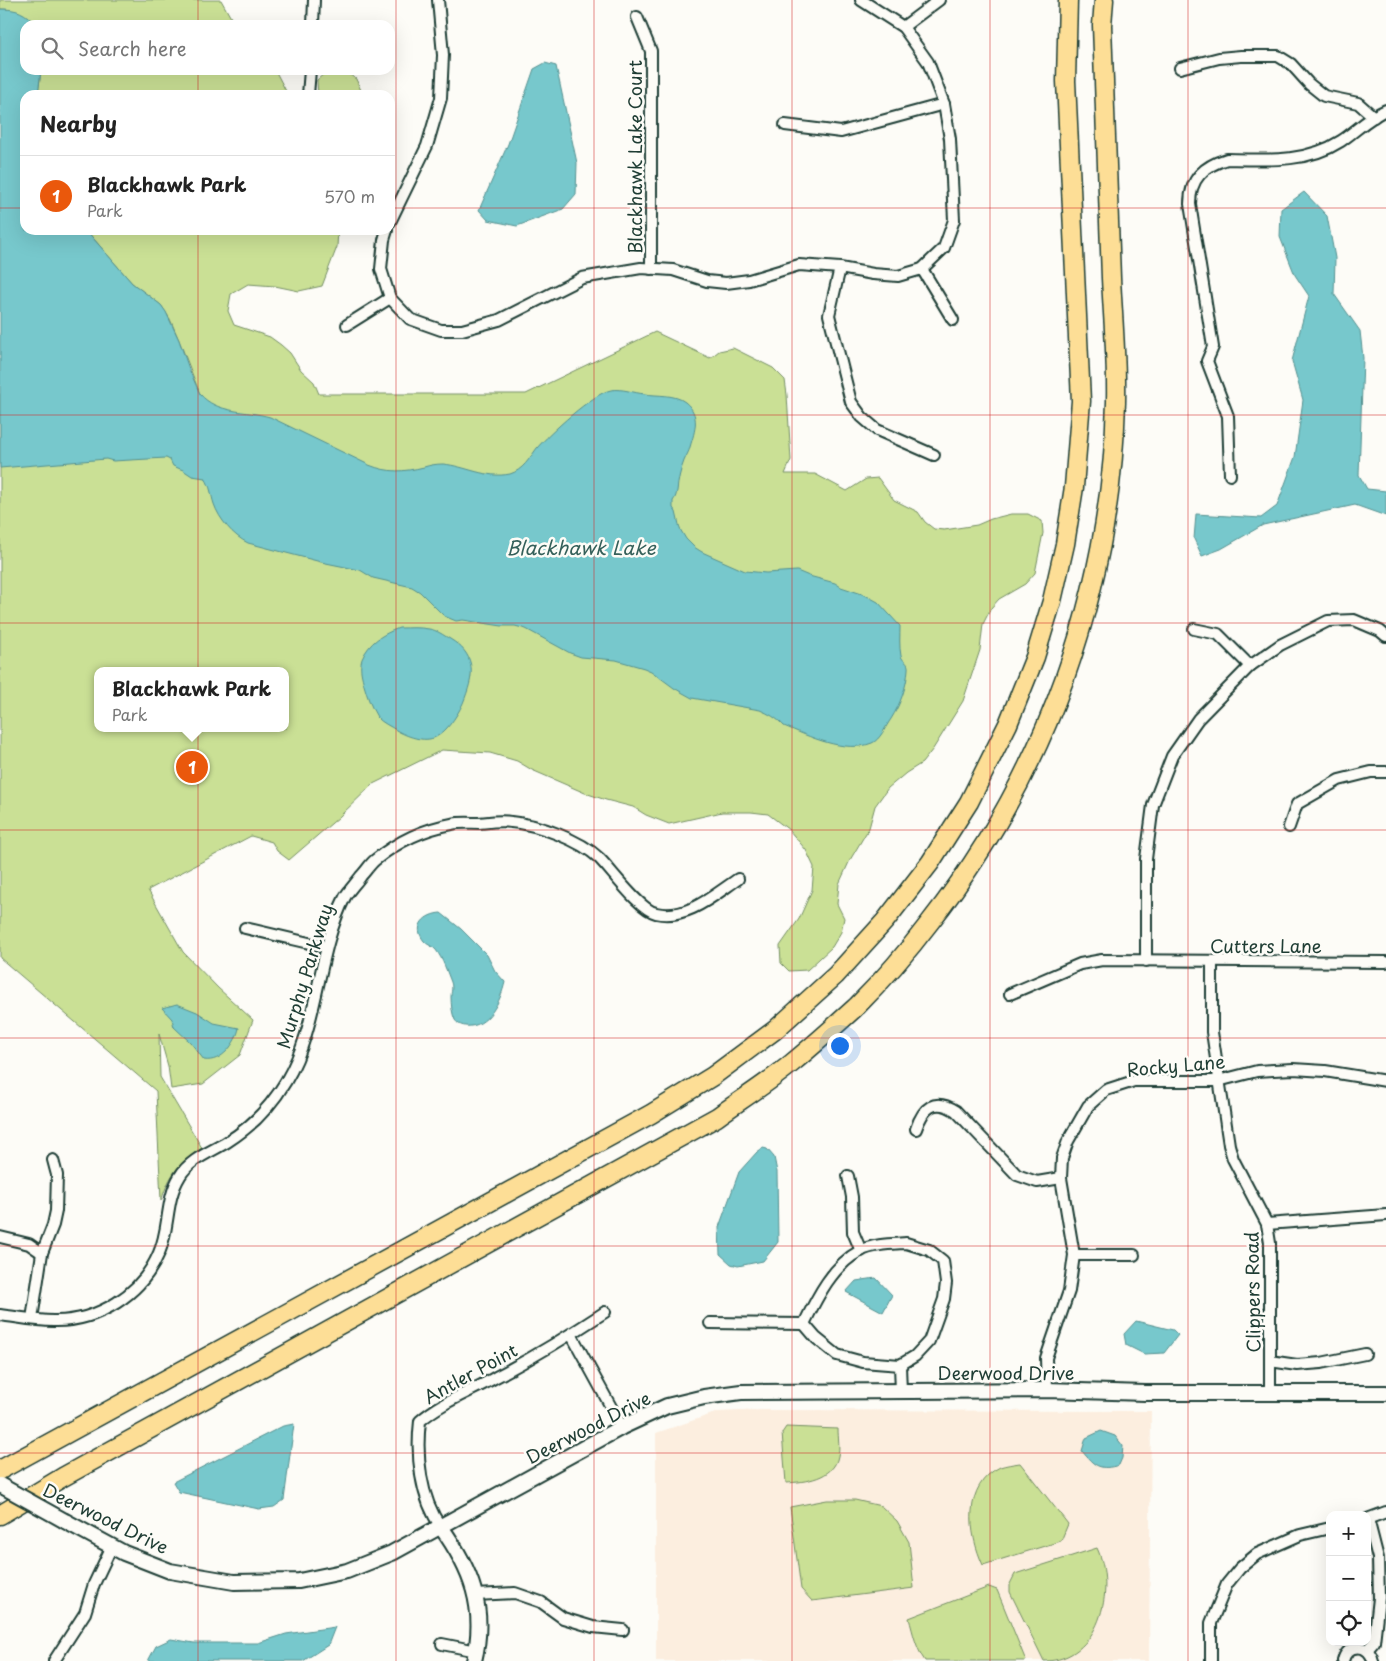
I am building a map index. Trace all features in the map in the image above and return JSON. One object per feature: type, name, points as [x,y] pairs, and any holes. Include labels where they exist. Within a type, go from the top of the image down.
[{"type":"highway","points":[[0,1470],[652,1114],[713,1076],[775,1030],[836,975],[886,921],[930,863],[969,802],[1008,724],[1035,657],[1052,601],[1074,487],[1081,401],[1066,81],[1068,0]]},
{"type":"highway","points":[[0,1515],[63,1477],[717,1118],[790,1064],[858,1004],[910,948],[956,889],[997,826],[1032,759],[1063,683],[1085,617],[1099,558],[1109,499],[1116,401],[1102,25],[1104,0]]},
{"type":"street","points":[[313,20],[314,0]]},
{"type":"street","points":[[395,212],[427,146],[441,98],[443,55],[438,0]]},
{"type":"street","points":[[386,235],[380,269],[390,298],[410,319],[441,330],[462,330],[499,320],[582,278],[640,268],[673,270],[707,281],[726,283],[749,280],[799,265],[840,268],[872,274],[898,276],[922,269],[944,248],[954,220],[950,139],[944,104],[928,62],[903,27],[861,0]]},
{"type":"street","points":[[903,27],[939,0]]},
{"type":"street","name":"Blackhawk Lake Court","points":[[637,18],[651,51],[651,269]]},
{"type":"street","points":[[1180,68],[1220,58],[1249,55],[1278,56],[1291,64],[1309,84],[1324,96],[1358,103],[1374,116]]},
{"type":"street","points":[[308,90],[310,75]]},
{"type":"street","points":[[785,125],[842,132],[944,104]]},
{"type":"street","points":[[1230,475],[1228,416],[1207,361],[1213,346],[1190,204],[1191,190],[1197,178],[1214,163],[1227,159],[1275,160],[1314,154],[1341,141],[1374,116],[1386,110]]},
{"type":"street","points":[[840,268],[829,315],[851,402],[862,417],[876,430],[934,455]]},
{"type":"street","points":[[922,269],[952,320]]},
{"type":"street","points":[[347,325],[390,298]]},
{"type":"street","points":[[1146,961],[1146,859],[1153,805],[1172,756],[1198,720],[1250,666],[1280,645],[1328,621],[1354,620],[1380,631],[1386,636]]},
{"type":"street","points":[[1194,629],[1218,634],[1250,666]]},
{"type":"street","points":[[1289,827],[1297,804],[1339,780],[1371,772],[1386,772]]},
{"type":"street","name":"Murphy Parkway","points":[[0,1315],[52,1322],[69,1321],[102,1312],[132,1292],[147,1275],[159,1253],[165,1235],[170,1197],[180,1174],[196,1159],[229,1141],[252,1123],[271,1102],[287,1079],[304,1041],[326,947],[346,895],[374,861],[410,837],[453,824],[511,822],[554,832],[576,842],[597,856],[630,894],[652,912],[659,914],[675,914],[693,908],[738,879]]},
{"type":"street","points":[[245,928],[326,947]]},
{"type":"street","name":"Cutters Lane","points":[[1010,994],[1080,964],[1102,960],[1386,962]]},
{"type":"street","name":"Clippers Road","points":[[1212,961],[1212,1032],[1229,1145],[1233,1159],[1267,1224],[1270,1243],[1270,1393]]},
{"type":"street","name":"Rocky Lane","points":[[1047,1390],[1046,1358],[1069,1291],[1074,1255],[1061,1178],[1062,1158],[1068,1141],[1088,1106],[1106,1090],[1134,1081],[1218,1081],[1257,1071],[1293,1069],[1325,1071],[1386,1081]]},
{"type":"street","points":[[916,1129],[921,1115],[927,1108],[937,1104],[947,1105],[956,1111],[1017,1175],[1037,1182],[1061,1178]]},
{"type":"street","points":[[32,1319],[42,1253],[56,1212],[57,1175],[53,1160]]},
{"type":"street","points":[[848,1176],[852,1197],[853,1232],[861,1251]]},
{"type":"street","points":[[1267,1224],[1386,1215]]},
{"type":"street","points":[[0,1237],[29,1244],[42,1253]]},
{"type":"street","points":[[710,1322],[804,1324],[816,1338],[837,1355],[863,1362],[900,1366],[915,1356],[929,1340],[944,1298],[946,1283],[943,1261],[929,1250],[906,1243],[884,1244],[861,1251],[844,1263],[829,1280],[815,1300],[804,1324]]},
{"type":"street","points":[[1074,1255],[1134,1255]]},
{"type":"street","name":"Antler Point","points":[[441,1527],[432,1515],[425,1496],[418,1441],[420,1421],[434,1409],[496,1378],[605,1312]]},
{"type":"street","points":[[571,1334],[622,1427]]},
{"type":"street","points":[[1270,1360],[1297,1365],[1320,1363],[1365,1354]]},
{"type":"street","points":[[900,1366],[901,1392]]},
{"type":"street","name":"Deerwood Drive","points":[[0,1486],[124,1553],[161,1567],[234,1582],[299,1581],[347,1571],[392,1553],[622,1427],[668,1406],[704,1397],[741,1392],[1047,1390],[1386,1393]]},
{"type":"street","points":[[1371,1518],[1386,1512]]},
{"type":"street","points":[[441,1527],[464,1562],[475,1595],[478,1622],[476,1656],[442,1644]]},
{"type":"street","points":[[1210,1661],[1211,1623],[1227,1584],[1240,1568],[1257,1554],[1300,1535],[1326,1529]]},
{"type":"street","points":[[1367,1650],[1374,1642],[1380,1598],[1378,1558],[1371,1531]]},
{"type":"street","points":[[54,1661],[85,1613],[94,1584],[112,1546]]},
{"type":"street","points":[[475,1595],[515,1593],[541,1602],[563,1618],[593,1627],[623,1630]]},
{"type":"street","points":[[1343,1661],[1346,1653],[1353,1648],[1367,1650],[1373,1661]]},
{"type":"shaded area","points":[[761,1410],[1151,1411],[1149,1661],[656,1661],[656,1433],[718,1412]]},
{"type":"green space","points":[[0,0],[221,0],[232,20],[31,20],[20,13],[0,9]]},
{"type":"green space","points":[[40,75],[278,75],[285,90],[39,90]]},
{"type":"green space","points":[[323,75],[350,75],[356,79],[361,90],[318,90],[317,80]]},
{"type":"green space","points":[[90,235],[338,235],[337,247],[322,286],[299,291],[275,286],[248,284],[231,294],[228,311],[234,325],[270,337],[290,353],[301,370],[314,382],[319,394],[526,394],[655,332],[710,358],[719,351],[733,348],[773,368],[785,380],[791,460],[785,474],[815,474],[847,491],[866,479],[878,478],[894,500],[918,512],[925,522],[934,529],[944,530],[977,525],[1011,514],[1028,514],[1042,521],[1043,533],[1035,573],[1025,584],[999,599],[991,608],[983,624],[980,650],[963,701],[922,763],[888,788],[875,806],[869,828],[850,860],[839,884],[837,904],[844,918],[841,932],[832,947],[807,970],[789,971],[781,963],[780,946],[799,919],[812,890],[814,867],[806,850],[789,830],[768,814],[722,812],[669,824],[646,815],[633,807],[585,793],[532,770],[517,761],[490,753],[442,750],[373,784],[339,817],[289,860],[277,851],[272,842],[251,836],[148,890],[183,952],[253,1020],[240,1055],[203,1084],[171,1089],[168,1066],[159,1034],[160,1077],[202,1148],[186,1159],[176,1170],[168,1183],[161,1201],[156,1091],[0,958],[0,394],[200,394],[170,319],[161,305],[132,283]]},
{"type":"green space","points":[[786,1427],[838,1429],[839,1453],[831,1470],[817,1478],[786,1483],[782,1433]]},
{"type":"green space","points":[[1020,1463],[1068,1524],[1061,1541],[983,1565],[974,1539],[972,1525],[974,1497],[988,1475],[1000,1467]]},
{"type":"green space","points":[[827,1500],[855,1500],[881,1506],[897,1521],[909,1542],[914,1588],[812,1601],[801,1589],[790,1507]]},
{"type":"green space","points":[[1097,1548],[1103,1565],[1105,1583],[1104,1602],[1099,1620],[1090,1636],[1078,1649],[1063,1658],[1044,1661],[1010,1592],[1010,1584],[1015,1574]]},
{"type":"green space","points":[[989,1587],[997,1590],[1026,1661],[925,1661],[917,1646],[909,1618]]},
{"type":"water","name":"Blackhawk Lake","points":[[0,9],[20,12],[31,20],[20,20],[20,75],[40,75],[39,90],[20,90],[20,235],[90,235],[132,283],[161,305],[166,312],[200,394],[207,400],[223,408],[270,417],[369,465],[383,469],[403,471],[443,464],[484,474],[501,475],[519,470],[537,448],[561,424],[603,393],[619,390],[671,396],[681,399],[690,407],[695,417],[692,441],[681,468],[676,495],[673,501],[673,508],[676,512],[680,529],[686,539],[702,552],[745,571],[766,573],[797,571],[835,583],[878,602],[900,626],[901,656],[908,667],[903,695],[891,719],[880,736],[872,743],[850,746],[827,742],[784,726],[773,716],[760,710],[692,698],[644,668],[616,660],[581,657],[570,653],[526,629],[463,620],[456,621],[444,616],[420,592],[412,587],[373,578],[360,570],[248,543],[232,532],[223,521],[216,510],[205,478],[192,476],[173,466],[170,460],[166,458],[113,461],[106,459],[0,468]]},
{"type":"water","points":[[545,63],[556,66],[577,163],[576,194],[563,209],[517,226],[488,220],[479,210],[508,144],[534,69]]},
{"type":"water","points":[[1304,192],[1327,216],[1335,258],[1334,294],[1360,331],[1363,358],[1359,475],[1367,489],[1386,491],[1386,516],[1355,505],[1263,525],[1221,549],[1202,556],[1194,539],[1196,514],[1261,518],[1277,506],[1295,457],[1303,400],[1292,361],[1309,296],[1295,275],[1280,237],[1281,209]]},
{"type":"water","points":[[399,628],[422,628],[437,632],[458,645],[464,651],[471,664],[468,689],[454,720],[441,734],[431,739],[410,736],[381,721],[369,701],[365,689],[361,666],[365,653],[377,639]]},
{"type":"water","points":[[441,913],[461,929],[487,955],[495,971],[505,982],[497,1005],[492,1012],[487,1018],[473,1026],[462,1025],[455,1020],[451,1006],[452,984],[445,966],[436,950],[425,942],[419,930],[425,918]]},
{"type":"water","points":[[177,1004],[197,1012],[214,1023],[239,1028],[235,1040],[227,1051],[217,1058],[204,1060],[191,1043],[174,1027],[172,1019],[162,1008]]},
{"type":"water","points":[[763,1148],[767,1149],[774,1157],[777,1172],[778,1242],[763,1261],[738,1266],[731,1264],[720,1254],[719,1227],[739,1172]]},
{"type":"water","points":[[876,1278],[892,1295],[883,1312],[846,1292],[856,1281]]},
{"type":"water","points":[[1136,1321],[1173,1330],[1178,1335],[1164,1353],[1144,1354],[1126,1345],[1124,1334]]},
{"type":"water","points":[[294,1424],[284,1500],[274,1507],[259,1509],[179,1492],[173,1482],[283,1426]]},
{"type":"water","points":[[1101,1431],[1115,1436],[1123,1446],[1119,1465],[1112,1467],[1098,1466],[1082,1451],[1086,1438]]},
{"type":"water","points":[[335,1627],[328,1645],[303,1661],[148,1661],[156,1646],[171,1639],[194,1643],[258,1643],[286,1634]]},
{"type":"place","name":"Blackhawk Park","points":[[192,767]]}]
